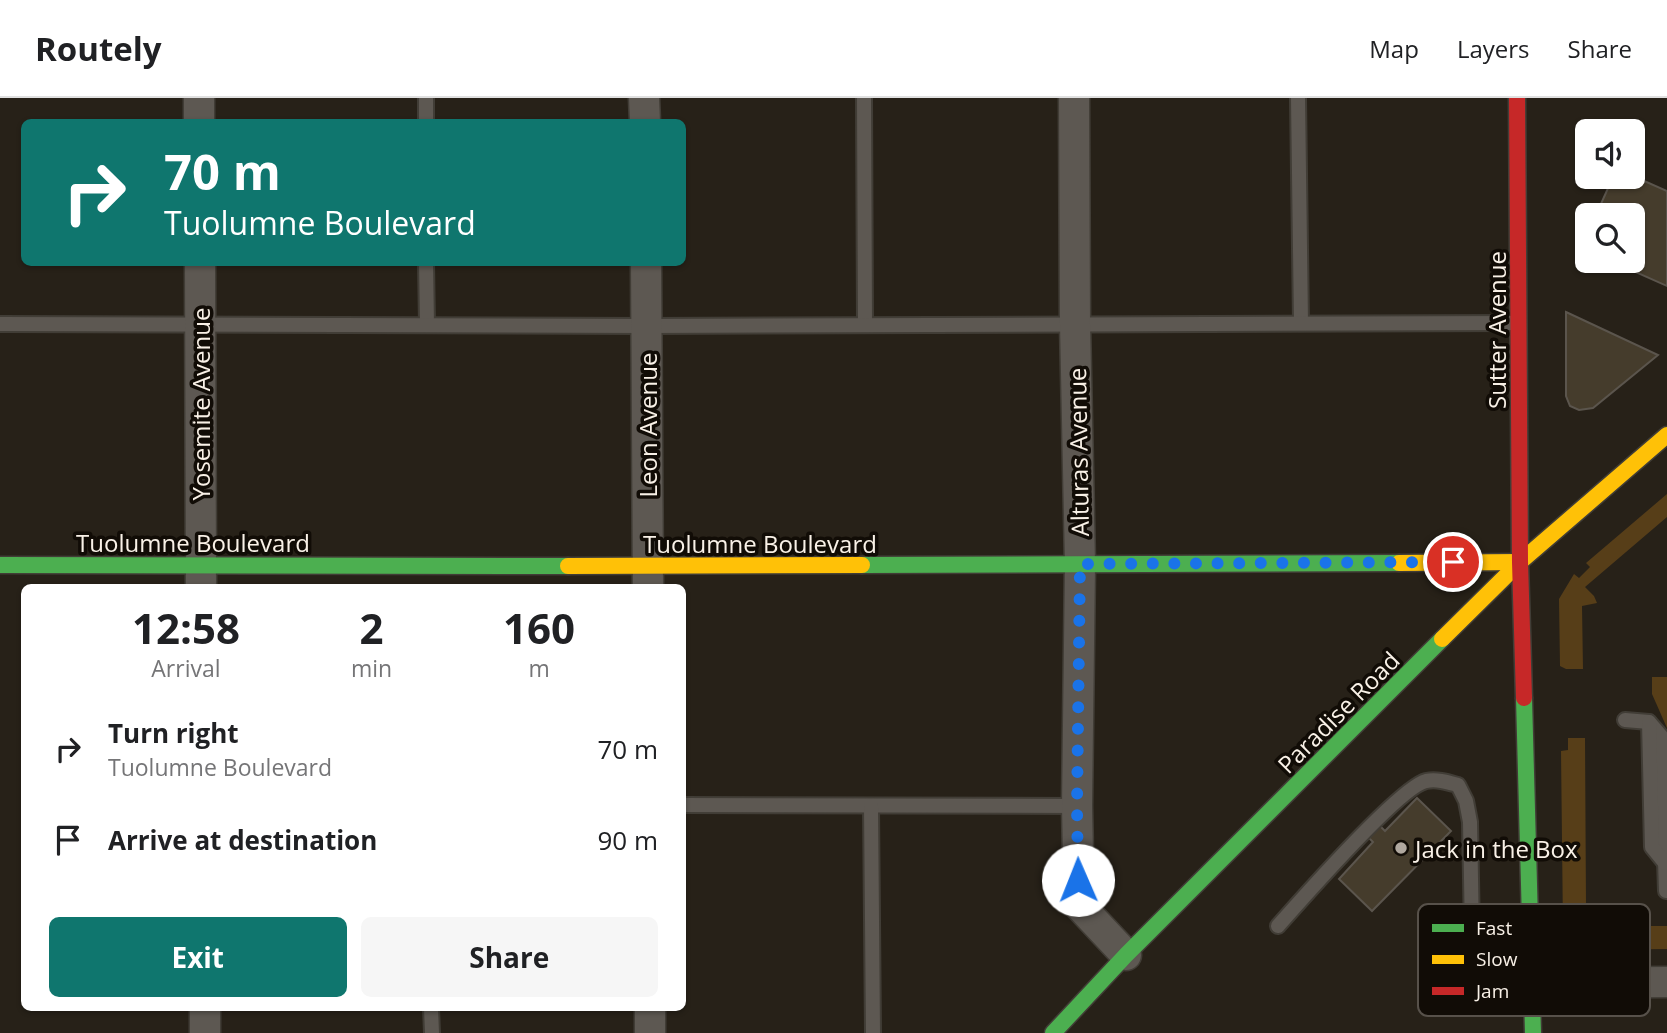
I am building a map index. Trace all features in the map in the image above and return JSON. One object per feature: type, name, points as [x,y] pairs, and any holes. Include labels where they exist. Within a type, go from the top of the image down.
[{"type":"main road","name":"Sutter Avenue","points":[[1517,98],[1520,562],[1530,904]]},
{"type":"main road","name":"Paradise Road","points":[[1053,1033],[1125,955],[1520,562],[1667,435]]},
{"type":"main road","name":"Tuolumne Boulevard","points":[[0,565],[201,576],[648,577],[1080,564],[1520,562]]},
{"type":"street","points":[[199,98],[199,119]]},
{"type":"street","points":[[645,98],[645,119]]},
{"type":"street","name":"Alturas Avenue","points":[[1074,98],[1080,564],[1077,806],[1079,905],[1125,955]]},
{"type":"street","name":"Yosemite Avenue","points":[[200,266],[201,576]]},
{"type":"street","name":"Leon Avenue","points":[[646,266],[648,577]]},
{"type":"street","points":[[205,1011],[205,1033]]},
{"type":"street","points":[[650,1011],[650,1033]]},
{"type":"lane","points":[[426,98],[426,119]]},
{"type":"lane","points":[[864,98],[865,323]]},
{"type":"lane","points":[[1298,98],[1301,323]]},
{"type":"lane","points":[[426,266],[427,325]]},
{"type":"lane","points":[[0,324],[647,326],[865,323],[1518,323]]},
{"type":"lane","points":[[1625,720],[1649,723],[1661,736],[1666,891]]},
{"type":"lane","points":[[1278,926],[1377,820],[1402,796],[1423,782],[1441,781],[1458,785],[1466,801],[1470,822],[1471,904]]},
{"type":"lane","points":[[686,805],[1077,806]]},
{"type":"lane","points":[[871,806],[873,1033]]},
{"type":"lane","points":[[431,1011],[432,1033]]},
{"type":"shaded area","points":[[1667,494],[1667,517],[1585,587],[1597,603],[1582,606],[1583,669],[1566,669],[1560,666],[1559,599],[1574,574],[1579,578],[1590,567],[1586,563]]},
{"type":"shaded area","points":[[1652,677],[1667,677],[1667,728],[1652,694]]},
{"type":"shaded area","points":[[1568,738],[1585,738],[1586,903],[1607,904],[1563,904],[1561,751],[1568,750]]},
{"type":"shaded area","points":[[1650,926],[1667,926],[1667,949],[1650,949]]},
{"type":"building","points":[[1645,181],[1667,191],[1667,286],[1638,273],[1645,273],[1645,203],[1601,203],[1608,189],[1645,189]]},
{"type":"building","points":[[1566,312],[1658,355],[1593,408],[1579,410],[1570,406],[1566,396]]},
{"type":"building","name":"Jack in the Box","points":[[1417,798],[1451,831],[1372,911],[1339,879],[1373,842],[1369,838],[1380,826],[1385,831]]},
{"type":"traffic: fast","points":[[862,565],[1399,563]]},
{"type":"traffic: fast","points":[[0,565],[568,566]]},
{"type":"traffic: fast","points":[[1053,1033],[1126,955],[1442,639]]},
{"type":"traffic: fast","points":[[1524,698],[1530,904]]},
{"type":"traffic: fast","points":[[1533,1016],[1533,1033]]},
{"type":"traffic: slow","points":[[1442,639],[1520,562],[1667,435]]},
{"type":"traffic: slow","points":[[1399,563],[1520,562]]},
{"type":"traffic: slow","points":[[568,566],[862,565]]},
{"type":"traffic: jam","points":[[1517,98],[1520,562],[1524,698]]},
{"type":"place","name":"Jack in the Box","points":[[1401,848]]},
{"type":"route","points":[[1078,880],[1080,564],[1453,562]]}]
